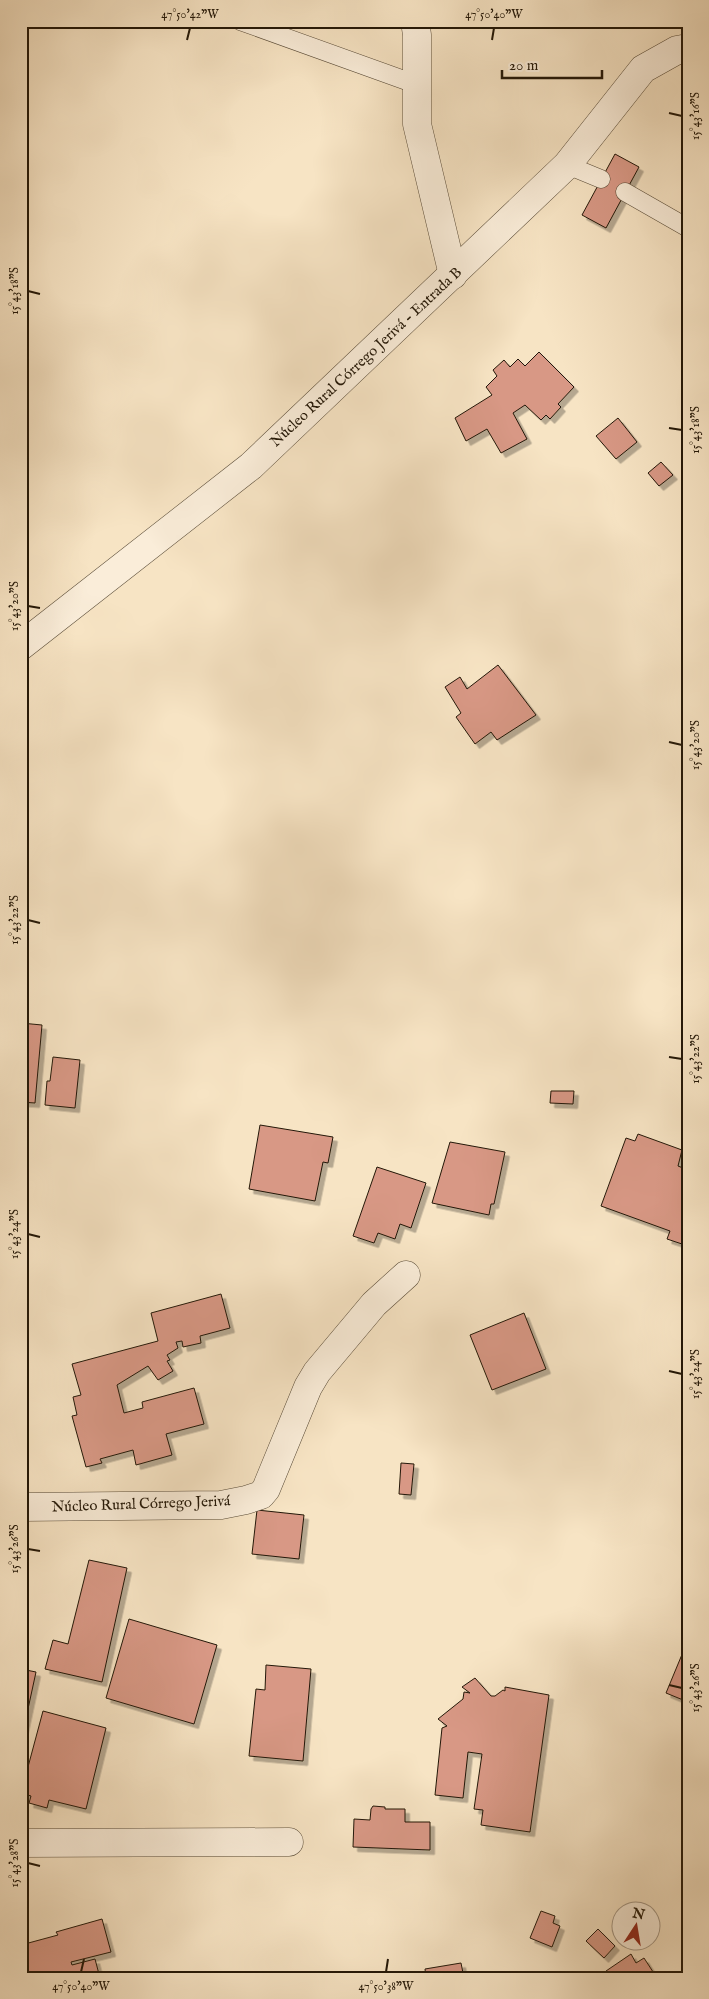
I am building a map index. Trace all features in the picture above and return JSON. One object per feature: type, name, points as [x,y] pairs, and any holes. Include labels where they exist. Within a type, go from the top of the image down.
[{"type":"street","points":[[415,21],[418,85],[417,124],[453,275]]},
{"type":"street","name":"Núcleo Rural Córrego Jerivá - Entrada B","points":[[21,646],[251,466],[567,164],[643,69],[677,50],[688,48]]},
{"type":"street","name":"Núcleo Rural Córrego Jerivá","points":[[21,1507],[221,1505],[260,1496],[271,1481],[308,1387],[317,1372],[374,1304],[406,1275]]},
{"type":"street","points":[[21,1843],[289,1842]]},
{"type":"lane","points":[[240,21],[418,85]]},
{"type":"lane","points":[[567,164],[601,179]]},
{"type":"lane","points":[[625,192],[688,228]]},
{"type":"building","points":[[615,154],[639,167],[606,228],[582,215]]},
{"type":"building","points":[[539,352],[574,387],[558,404],[561,407],[550,419],[546,415],[541,420],[525,405],[513,413],[527,439],[501,453],[487,429],[466,441],[455,418],[492,395],[486,387],[497,376],[493,370],[504,360],[510,367],[518,359],[525,366]]},
{"type":"building","points":[[618,418],[637,442],[616,459],[596,436]]},
{"type":"building","points":[[661,462],[673,475],[659,486],[648,473]]},
{"type":"building","points":[[498,665],[536,715],[497,740],[491,732],[475,744],[456,717],[461,713],[445,687],[460,677],[467,689]]},
{"type":"building","points":[[21,1023],[42,1025],[35,1103],[21,1102]]},
{"type":"building","points":[[53,1057],[80,1060],[75,1108],[45,1105],[47,1081],[50,1081]]},
{"type":"building","points":[[551,1091],[574,1091],[573,1104],[550,1103]]},
{"type":"building","points":[[260,1125],[333,1137],[328,1163],[323,1162],[315,1201],[249,1189]]},
{"type":"building","points":[[638,1134],[682,1150],[678,1166],[688,1170],[688,1229],[682,1244],[667,1239],[670,1231],[601,1206],[626,1138],[635,1141]]},
{"type":"building","points":[[450,1142],[505,1152],[494,1204],[491,1204],[489,1215],[432,1203]]},
{"type":"building","points":[[377,1167],[426,1183],[411,1228],[400,1224],[395,1239],[378,1233],[374,1243],[353,1236]]},
{"type":"building","points":[[221,1294],[230,1328],[200,1336],[201,1343],[183,1347],[182,1341],[176,1342],[178,1348],[167,1355],[170,1360],[167,1361],[173,1371],[158,1380],[148,1366],[117,1385],[124,1413],[143,1408],[142,1402],[194,1388],[204,1424],[166,1434],[172,1455],[136,1465],[133,1450],[100,1459],[102,1463],[86,1467],[72,1416],[77,1415],[73,1397],[81,1395],[72,1364],[158,1341],[151,1313]]},
{"type":"building","points":[[524,1313],[546,1369],[492,1390],[470,1335]]},
{"type":"building","points":[[401,1463],[414,1464],[411,1495],[399,1494]]},
{"type":"building","points":[[257,1510],[304,1515],[299,1559],[252,1554]]},
{"type":"building","points":[[89,1560],[127,1568],[102,1682],[45,1669],[53,1640],[68,1644]]},
{"type":"building","points":[[129,1619],[217,1645],[194,1724],[106,1698]]},
{"type":"building","points":[[688,1640],[688,1702],[666,1693]]},
{"type":"building","points":[[266,1665],[311,1669],[303,1761],[249,1756],[256,1689],[265,1690]]},
{"type":"building","points":[[21,1669],[36,1672],[23,1732],[21,1731]]},
{"type":"building","points":[[475,1678],[491,1696],[495,1696],[503,1690],[505,1691],[505,1687],[549,1695],[530,1832],[481,1825],[483,1810],[474,1809],[482,1754],[468,1752],[463,1798],[435,1795],[442,1728],[447,1726],[438,1719],[463,1699],[464,1692],[470,1693],[462,1687]]},
{"type":"building","points":[[43,1711],[106,1728],[86,1809],[49,1800],[47,1808],[29,1803],[31,1796],[21,1793]]},
{"type":"building","points":[[373,1806],[385,1807],[385,1809],[405,1809],[405,1822],[430,1822],[430,1850],[353,1847],[354,1819],[370,1820]]},
{"type":"building","points":[[541,1911],[555,1916],[553,1923],[560,1926],[552,1947],[530,1938]]},
{"type":"building","points":[[102,1919],[111,1952],[71,1962],[72,1965],[95,1959],[100,1978],[21,1978],[21,1945],[58,1935],[56,1932]]},
{"type":"building","points":[[598,1929],[612,1943],[612,1949],[604,1958],[586,1941]]},
{"type":"building","points":[[631,1954],[636,1963],[644,1958],[657,1978],[610,1978],[606,1971]]},
{"type":"building","points":[[461,1963],[464,1978],[426,1978],[425,1969]]}]
